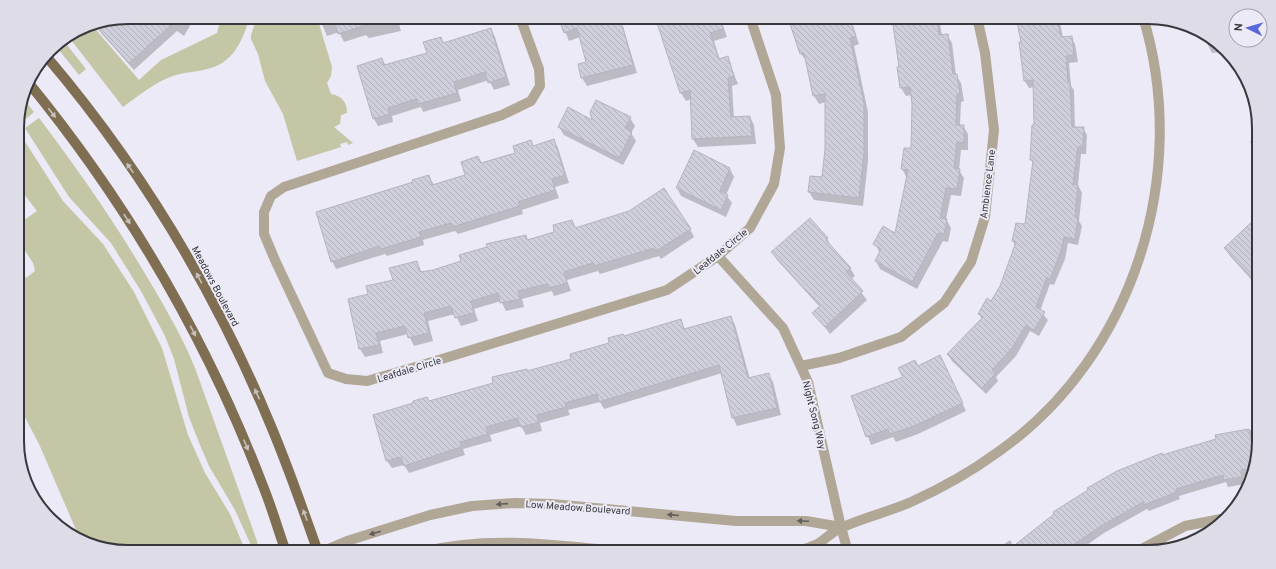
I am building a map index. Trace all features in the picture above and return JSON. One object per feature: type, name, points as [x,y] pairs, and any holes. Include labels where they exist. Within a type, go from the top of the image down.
[{"type":"main road","name":"Meadows Boulevard","points":[[49,60],[98,122],[129,166],[164,218],[193,267],[219,316],[268,418],[315,545]]},
{"type":"main road","points":[[32,88],[107,188],[141,240],[193,330],[245,443],[263,486],[284,545]]},
{"type":"street","name":"Leafdale Circle","points":[[523,24],[539,69],[540,86],[531,101],[502,115],[284,187],[271,196],[264,212],[264,234],[328,373],[346,379],[367,381],[419,366],[667,290],[718,256],[750,228],[774,184],[780,148],[776,95],[752,24]]},
{"type":"street","name":"Ambience Lane","points":[[801,366],[838,358],[901,337],[944,303],[971,262],[984,217],[994,130],[985,53],[979,24]]},
{"type":"street","name":"Low Meadow Boulevard","points":[[814,545],[841,527],[912,502],[998,452],[1050,407],[1075,380],[1098,348],[1133,277],[1146,237],[1155,199],[1160,158],[1161,118],[1157,75],[1145,24]]},
{"type":"street","name":"Night Song Way","points":[[718,256],[782,328],[801,366],[808,382],[846,545]]},
{"type":"street","name":"Low Meadow Boulevard","points":[[338,545],[430,515],[472,506],[515,503],[552,504],[736,521],[806,521],[841,527]]},
{"type":"street","points":[[1149,545],[1185,526],[1214,521]]},
{"type":"street","points":[[454,545],[464,543],[502,542],[539,545]]},
{"type":"green space","points":[[219,24],[247,24],[237,48],[219,65],[170,77],[146,90],[123,107],[72,41],[88,32],[96,30],[139,80],[161,60],[217,33]]},
{"type":"green space","points":[[255,24],[319,24],[332,67],[331,76],[327,83],[331,94],[341,98],[347,109],[347,113],[341,115],[340,124],[334,127],[353,143],[348,145],[347,142],[340,144],[341,147],[297,161],[283,114],[265,81],[251,35]]},
{"type":"green space","points":[[67,45],[86,69],[79,75],[59,50]]},
{"type":"green space","points":[[27,104],[34,112],[24,120]]},
{"type":"green space","points":[[39,118],[83,178],[137,260],[168,313],[195,368],[258,545],[251,545],[235,510],[209,466],[189,417],[174,359],[165,336],[141,291],[111,243],[69,197],[25,128]]},
{"type":"green space","points":[[24,140],[63,201],[103,244],[134,292],[162,348],[188,435],[205,473],[230,514],[243,545],[121,545],[88,537],[77,531],[39,444],[24,415],[24,275],[26,278],[35,271],[33,263],[24,249],[24,220],[37,211],[24,194]]},
{"type":"building","points":[[128,24],[172,24],[129,63],[98,29]]},
{"type":"building","points":[[335,24],[369,24],[338,34]]},
{"type":"building","points":[[561,24],[622,24],[633,65],[581,78],[578,64],[586,62],[577,28],[564,33]]},
{"type":"building","points":[[657,24],[721,24],[723,29],[710,33],[719,59],[728,56],[734,76],[728,78],[731,117],[750,116],[752,136],[692,139],[690,90],[680,93]]},
{"type":"building","points":[[790,24],[852,24],[856,36],[850,38],[864,103],[864,153],[859,198],[808,192],[810,176],[822,177],[825,149],[825,94],[813,96],[804,53],[800,54]]},
{"type":"building","points":[[893,24],[938,24],[939,35],[948,34],[953,74],[957,74],[960,94],[957,94],[956,125],[964,125],[964,143],[957,142],[954,168],[960,169],[957,189],[946,188],[940,218],[947,219],[944,234],[938,233],[912,282],[875,261],[881,249],[873,244],[883,226],[895,233],[908,170],[901,169],[904,148],[911,148],[912,104],[910,87],[900,88],[897,67],[899,67]]},
{"type":"building","points":[[1017,24],[1058,24],[1061,37],[1072,36],[1074,55],[1066,56],[1068,82],[1070,82],[1072,127],[1084,127],[1083,147],[1078,147],[1073,184],[1078,185],[1075,217],[1078,218],[1075,239],[1064,237],[1061,251],[1050,279],[1047,277],[1036,307],[1045,312],[1034,330],[1026,325],[1012,348],[992,370],[995,374],[982,388],[947,354],[983,317],[978,314],[987,298],[991,301],[1000,286],[1016,242],[1012,241],[1016,223],[1025,224],[1033,160],[1030,160],[1032,125],[1034,125],[1033,80],[1024,81],[1019,42],[1021,42]]},
{"type":"building","points":[[491,28],[506,77],[488,83],[485,72],[454,82],[457,93],[418,104],[416,99],[388,108],[390,114],[373,119],[357,66],[382,58],[384,65],[427,53],[423,42],[441,37],[443,43]]},
{"type":"building","points":[[596,100],[631,117],[625,128],[632,132],[619,158],[558,127],[568,107],[592,120],[590,112]]},
{"type":"building","points":[[554,139],[565,175],[552,179],[555,190],[518,202],[520,206],[452,227],[451,223],[419,232],[421,237],[381,249],[380,246],[331,262],[316,212],[413,182],[412,180],[429,175],[432,185],[465,175],[461,162],[478,156],[481,163],[515,153],[513,146],[531,140],[533,146]]},
{"type":"building","points":[[694,150],[730,168],[720,191],[728,195],[721,210],[676,188]]},
{"type":"building","points":[[664,188],[691,229],[656,251],[654,248],[594,266],[593,263],[564,272],[567,283],[549,288],[547,284],[518,291],[520,299],[500,303],[498,293],[471,301],[474,313],[455,318],[451,306],[424,313],[429,333],[408,338],[405,326],[376,333],[379,345],[359,349],[348,299],[368,294],[366,286],[393,280],[389,268],[417,261],[420,272],[433,270],[461,261],[459,255],[487,247],[486,244],[526,235],[527,240],[554,232],[553,225],[572,220],[575,228],[629,211]]},
{"type":"building","points":[[810,218],[828,238],[826,240],[851,268],[846,272],[863,291],[825,327],[812,313],[820,306],[771,252]]},
{"type":"building","points":[[1252,222],[1252,278],[1224,248]]},
{"type":"building","points":[[731,316],[748,378],[769,373],[777,408],[732,418],[719,365],[599,402],[597,394],[565,403],[566,407],[537,415],[538,423],[520,427],[518,418],[486,427],[488,434],[460,442],[461,447],[404,466],[401,457],[386,461],[373,415],[413,403],[413,401],[427,397],[429,401],[493,383],[492,377],[527,369],[527,371],[571,359],[570,354],[609,343],[608,338],[623,334],[624,336],[681,319],[684,329]]},
{"type":"building","points":[[940,355],[963,403],[914,426],[890,434],[888,429],[866,437],[851,396],[903,377],[898,368],[915,360],[918,366]]},
{"type":"building","points":[[1249,429],[1252,448],[1248,469],[1241,470],[1242,477],[1224,480],[1223,475],[1176,489],[1177,492],[1144,505],[1143,502],[1101,526],[1073,545],[1015,545],[1054,514],[1053,512],[1088,490],[1087,488],[1117,471],[1162,453],[1162,455],[1216,439],[1215,435]]}]
